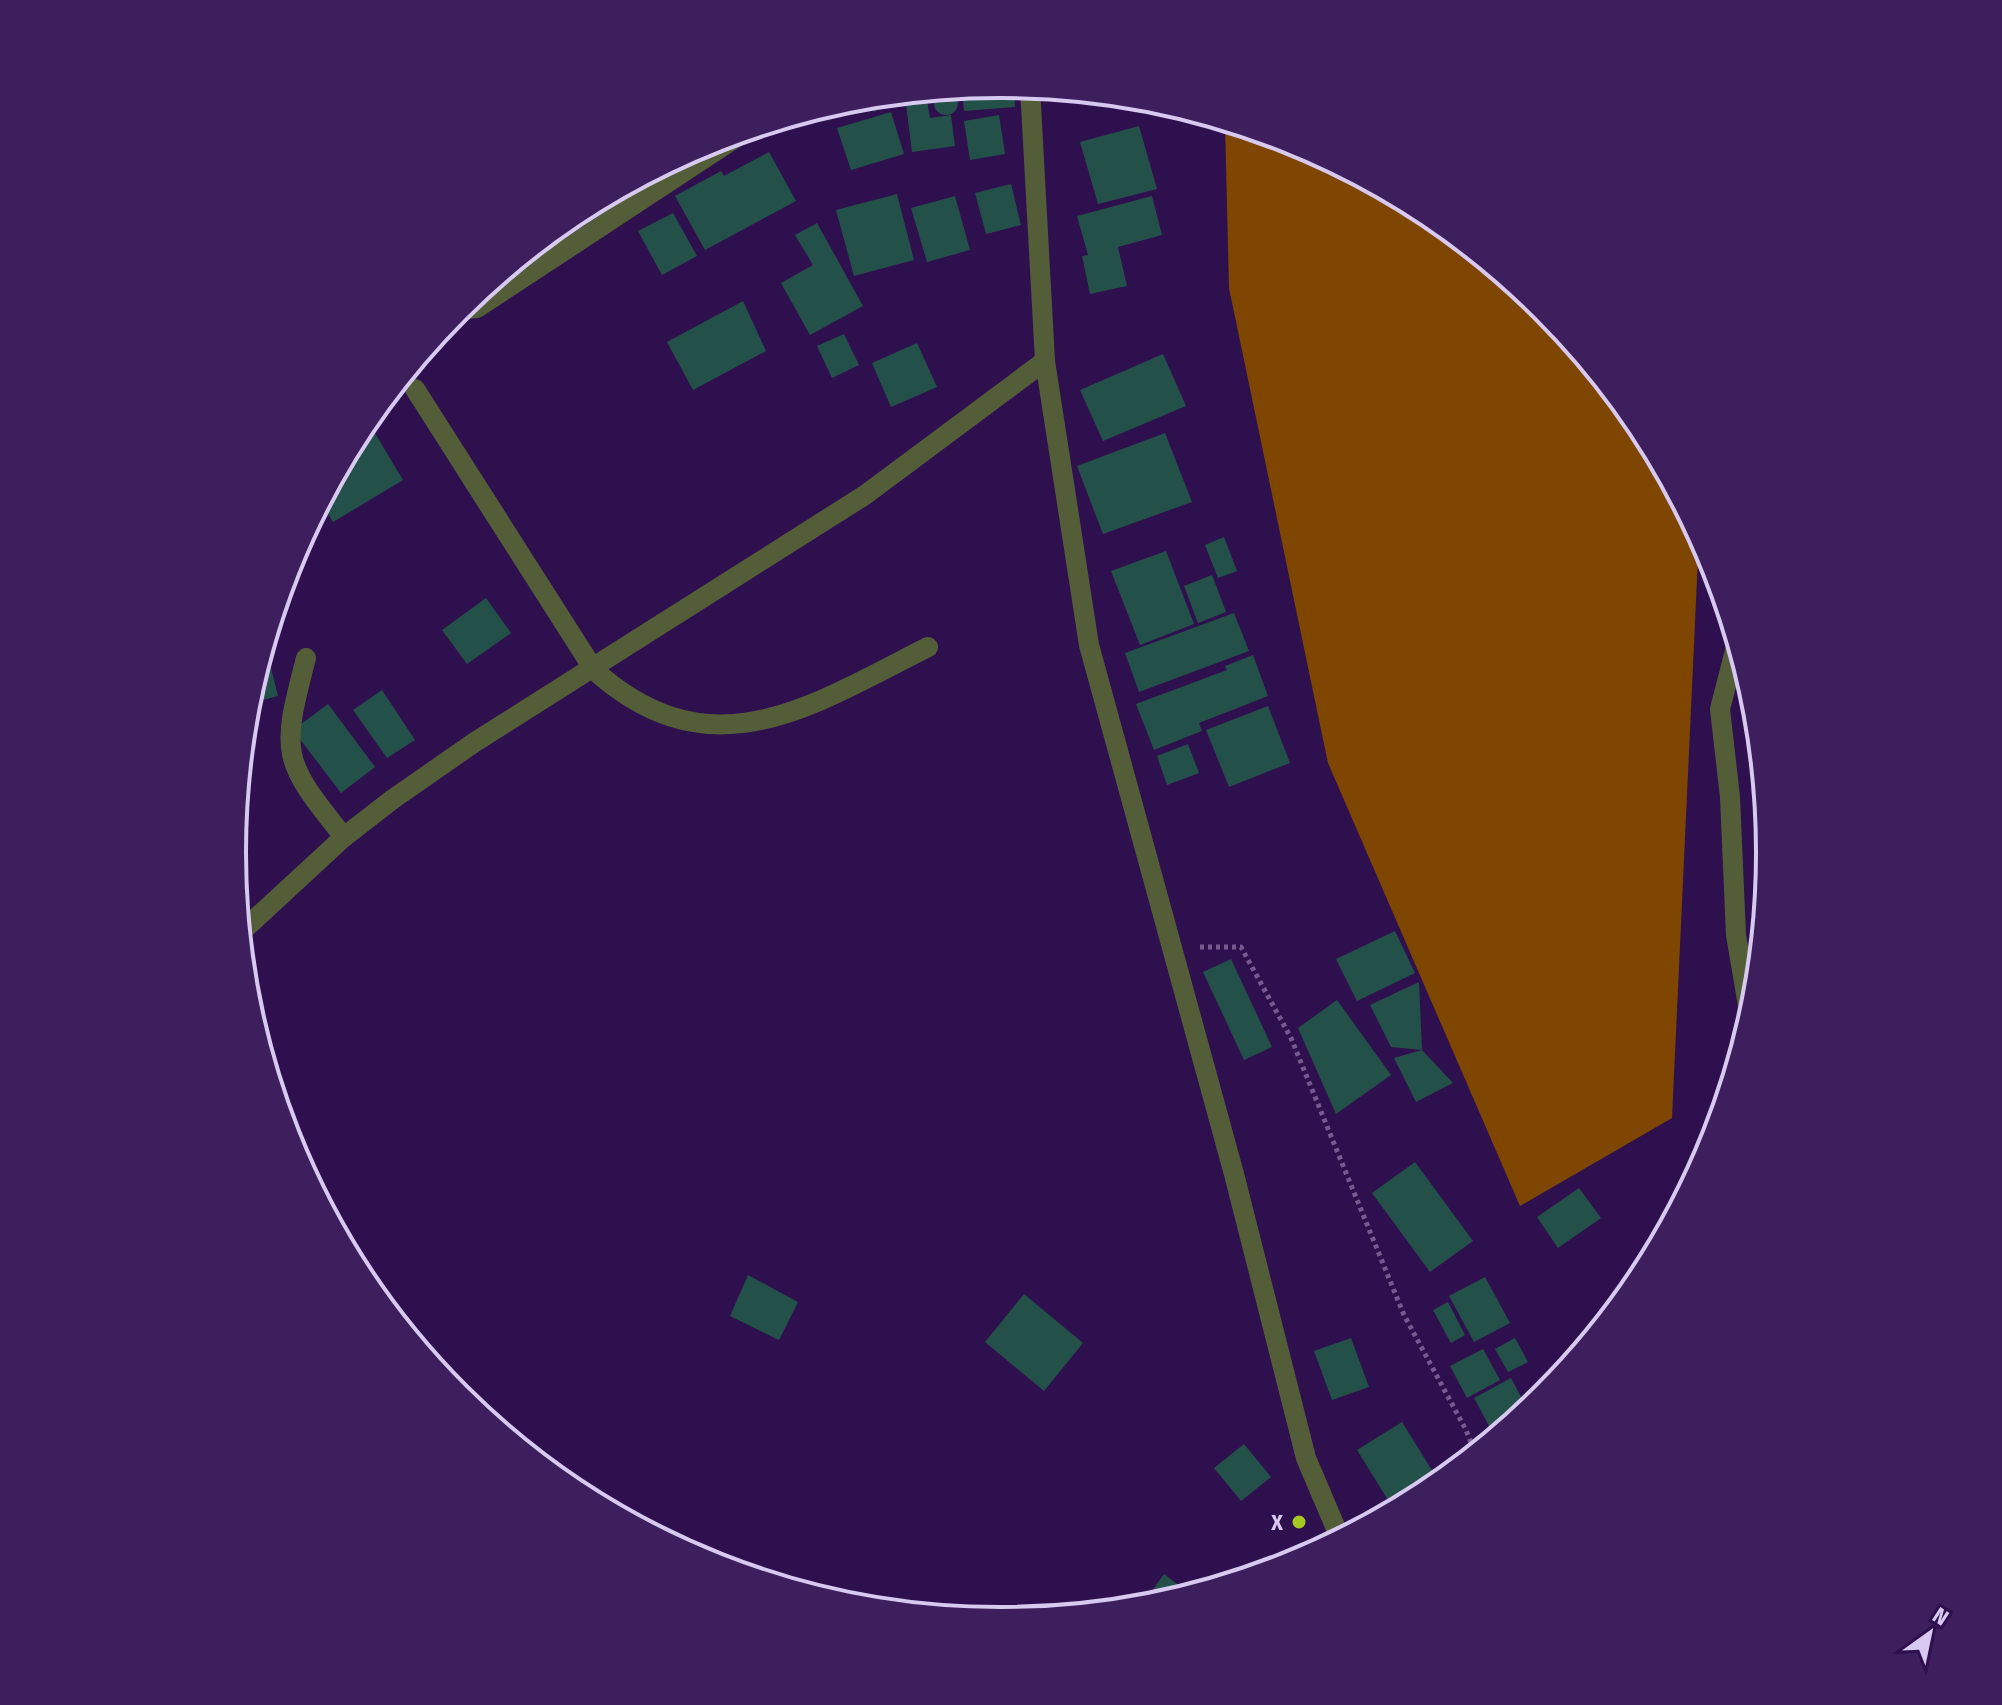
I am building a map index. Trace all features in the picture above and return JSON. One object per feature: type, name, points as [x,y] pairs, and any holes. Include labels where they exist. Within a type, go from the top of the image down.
[{"type":"street","points":[[1031,99],[1045,361],[1089,645],[1172,946],[1306,1458],[1336,1528]]},
{"type":"street","points":[[484,303],[703,159]]},
{"type":"street","points":[[250,924],[344,837],[475,742],[594,670],[865,495],[1045,361]]},
{"type":"street","points":[[415,389],[594,670],[625,697],[670,717],[723,726],[763,722],[815,704],[928,647]]},
{"type":"street","points":[[306,658],[289,725],[289,746],[296,771],[344,837]]},
{"type":"street","points":[[1732,664],[1720,709],[1730,797],[1736,935],[1744,982]]},
{"type":"path","points":[[1172,946],[1241,947],[1291,1038],[1404,1315],[1471,1442]]},
{"type":"shaded area","points":[[1225,133],[1290,155],[1378,199],[1420,225],[1498,285],[1535,319],[1600,393],[1654,475],[1698,563],[1672,1118],[1520,1206],[1328,763],[1229,288]]},
{"type":"building","points":[[1015,99],[1015,107],[964,111],[963,100]]},
{"type":"building","points":[[957,100],[957,108],[951,114],[941,114],[935,108],[934,101]]},
{"type":"building","points":[[927,102],[930,118],[951,115],[955,146],[912,152],[906,104]]},
{"type":"building","points":[[891,112],[904,154],[851,170],[837,128]]},
{"type":"building","points":[[999,115],[1005,154],[970,160],[964,121]]},
{"type":"building","points":[[1139,126],[1157,189],[1098,204],[1080,142]]},
{"type":"building","points":[[769,152],[796,201],[705,250],[675,196],[721,171],[724,176]]},
{"type":"building","points":[[1011,184],[1021,225],[986,234],[975,193]]},
{"type":"building","points":[[897,194],[914,260],[854,276],[836,210]]},
{"type":"building","points":[[955,196],[970,250],[927,262],[911,208]]},
{"type":"building","points":[[1152,196],[1162,235],[1118,247],[1127,286],[1090,294],[1082,256],[1088,255],[1077,216]]},
{"type":"building","points":[[673,213],[697,256],[662,275],[638,231]]},
{"type":"building","points":[[817,223],[863,306],[810,335],[781,283],[813,265],[795,235]]},
{"type":"building","points":[[743,301],[766,351],[693,390],[667,342]]},
{"type":"building","points":[[844,334],[859,365],[832,378],[817,346]]},
{"type":"building","points":[[917,343],[937,387],[891,407],[872,363]]},
{"type":"building","points":[[1163,354],[1186,406],[1103,441],[1080,390]]},
{"type":"building","points":[[374,432],[403,480],[333,522],[327,513]]},
{"type":"building","points":[[1165,433],[1192,502],[1103,534],[1077,466]]},
{"type":"building","points":[[1224,537],[1237,571],[1218,578],[1205,545]]},
{"type":"building","points":[[1166,551],[1194,624],[1140,645],[1111,571]]},
{"type":"building","points":[[1212,575],[1226,612],[1198,623],[1184,586]]},
{"type":"building","points":[[486,598],[511,633],[467,664],[442,630]]},
{"type":"building","points":[[1234,613],[1249,651],[1139,692],[1125,653]]},
{"type":"building","points":[[1253,655],[1268,696],[1199,723],[1202,731],[1154,750],[1136,704],[1227,670],[1225,666]]},
{"type":"building","points":[[270,665],[278,696],[262,700]]},
{"type":"building","points":[[382,690],[415,740],[387,758],[353,710]]},
{"type":"building","points":[[328,704],[375,767],[341,793],[293,730]]},
{"type":"building","points":[[1268,706],[1290,763],[1229,787],[1206,730]]},
{"type":"building","points":[[1188,744],[1199,773],[1167,785],[1157,756]]},
{"type":"building","points":[[1395,931],[1415,973],[1357,1001],[1336,959]]},
{"type":"building","points":[[1231,959],[1272,1047],[1244,1060],[1203,972]]},
{"type":"building","points":[[1419,982],[1422,1050],[1391,1047],[1370,1005]]},
{"type":"building","points":[[1337,1000],[1391,1075],[1336,1114],[1298,1028]]},
{"type":"building","points":[[1422,1050],[1453,1083],[1416,1102],[1394,1058]]},
{"type":"building","points":[[1415,1162],[1473,1241],[1430,1272],[1372,1193]]},
{"type":"building","points":[[1579,1188],[1601,1218],[1558,1248],[1537,1217]]},
{"type":"building","points":[[748,1275],[798,1302],[779,1340],[730,1316]]},
{"type":"building","points":[[1485,1277],[1510,1323],[1474,1342],[1449,1296]]},
{"type":"building","points":[[1024,1294],[1083,1343],[1044,1391],[985,1342]]},
{"type":"building","points":[[1448,1302],[1465,1335],[1451,1343],[1433,1310]]},
{"type":"building","points":[[1351,1338],[1369,1387],[1332,1400],[1314,1351]]},
{"type":"building","points":[[1515,1338],[1528,1362],[1508,1372],[1495,1349]]},
{"type":"building","points":[[1483,1349],[1500,1380],[1467,1398],[1450,1366]]},
{"type":"building","points":[[1511,1378],[1522,1398],[1490,1427],[1474,1398]]},
{"type":"building","points":[[1402,1422],[1432,1471],[1388,1500],[1357,1450]]},
{"type":"building","points":[[1244,1444],[1271,1477],[1241,1501],[1214,1468]]},
{"type":"building","points":[[1164,1574],[1179,1585],[1151,1592]]},
{"type":"place","name":"X","points":[[1299,1522]]}]
